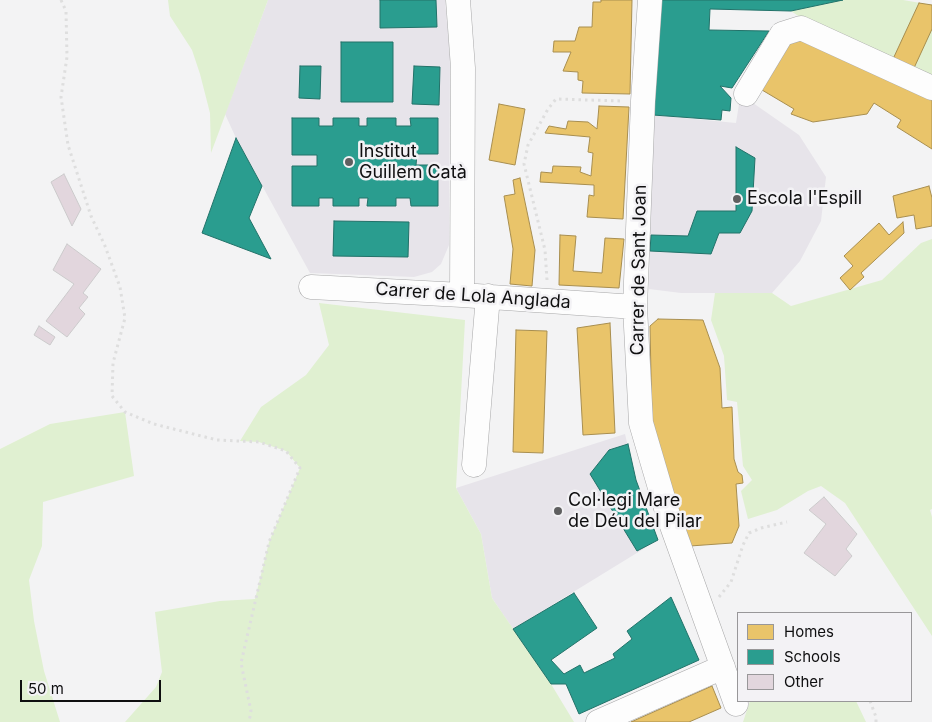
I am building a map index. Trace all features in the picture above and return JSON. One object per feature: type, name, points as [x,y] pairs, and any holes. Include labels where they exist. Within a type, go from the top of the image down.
[{"type":"street","points":[[458,0],[463,68],[462,294]]},
{"type":"street","name":"Carrer de Sant Joan","points":[[650,0],[643,102],[635,307],[641,423],[668,515],[736,704]]},
{"type":"street","points":[[746,94],[782,34],[801,28],[932,88]]},
{"type":"street","name":"Carrer de Lola Anglada","points":[[311,287],[462,294],[635,307]]},
{"type":"street","points":[[474,465],[488,296]]},
{"type":"street","points":[[598,722],[723,667]]},
{"type":"path","points":[[61,0],[66,11],[67,57],[61,97],[68,146],[91,216],[105,246],[120,287],[125,318],[113,363],[112,396],[125,412],[154,424],[217,440],[259,442],[286,450],[300,468],[269,542],[241,663],[251,711],[249,722]]},
{"type":"path","points":[[548,301],[545,250],[524,164],[528,145],[548,109],[556,99],[643,102]]},
{"type":"path","points":[[700,605],[721,596],[731,582],[749,533],[787,522]]},
{"type":"path","points":[[870,702],[876,722]]},
{"type":"shaded area","name":"Institut Guillem Catà","points":[[268,0],[445,0],[450,55],[449,245],[441,264],[432,272],[414,277],[310,273],[236,138],[225,114]]},
{"type":"shaded area","name":"Escola l'Espill","points":[[753,103],[799,135],[826,177],[821,221],[800,261],[772,293],[681,293],[649,289],[653,115],[736,123],[739,104]]},
{"type":"shaded area","name":"Col·legi Mare de Déu del Pilar","points":[[625,434],[636,480],[658,540],[513,629],[492,598],[481,534],[456,488]]},
{"type":"green space","points":[[168,0],[268,0],[211,153],[210,113],[200,74],[192,50],[170,16]]},
{"type":"green space","points":[[843,0],[903,0],[932,5],[932,78],[810,24],[791,11]]},
{"type":"green space","points":[[932,239],[932,509],[930,510],[932,517],[932,636],[845,503],[821,486],[808,491],[777,510],[748,519],[741,491],[752,480],[743,466],[737,402],[727,400],[724,356],[711,320],[715,293],[772,293],[791,306],[882,280],[921,243]]},
{"type":"green space","points":[[319,303],[465,320],[456,488],[481,534],[492,598],[551,684],[574,722],[125,722],[156,687],[162,672],[155,612],[220,601],[255,599],[269,542],[300,468],[286,451],[259,442],[240,441],[261,407],[306,375],[329,345]]},
{"type":"green space","points":[[125,412],[134,476],[43,502],[42,546],[29,580],[34,621],[44,671],[60,722],[0,722],[0,449],[50,424]]},
{"type":"green space","points":[[750,702],[856,702],[866,722],[743,722]]},
{"type":"building: Homes","points":[[601,0],[632,0],[630,94],[582,93],[583,81],[578,80],[578,72],[563,71],[571,52],[553,52],[554,41],[575,41],[579,27],[592,27],[593,2],[601,2]]},
{"type":"building: Homes","points":[[919,3],[932,5],[932,29],[914,68],[893,59]]},
{"type":"building: Homes","points":[[789,34],[932,99],[932,149],[897,127],[901,120],[874,103],[867,114],[813,122],[791,114],[794,109],[757,87]]},
{"type":"building: Homes","points":[[499,104],[525,109],[515,165],[489,160]]},
{"type":"building: Homes","points":[[599,106],[629,107],[623,219],[587,217],[589,195],[594,196],[594,185],[540,182],[541,172],[552,173],[553,166],[581,167],[580,172],[591,176],[593,153],[588,152],[590,137],[545,133],[549,126],[566,129],[568,121],[588,122],[597,129]]},
{"type":"building: Homes","points":[[520,178],[535,250],[532,286],[510,284],[513,249],[504,196],[515,194],[513,180]]},
{"type":"building: Homes","points":[[929,186],[932,198],[932,226],[916,229],[914,215],[897,218],[893,196]]},
{"type":"building: Homes","points":[[903,222],[904,233],[861,273],[864,277],[850,290],[840,278],[853,266],[844,256],[879,223],[889,235]]},
{"type":"building: Homes","points":[[560,235],[576,236],[573,271],[602,273],[605,238],[624,239],[619,288],[559,285]]},
{"type":"building: Homes","points":[[658,319],[703,320],[720,368],[722,408],[732,407],[734,459],[738,472],[742,475],[743,483],[736,484],[739,526],[732,543],[690,546],[652,426],[650,326]]},
{"type":"building: Homes","points":[[610,323],[615,433],[583,435],[577,328]]},
{"type":"building: Homes","points":[[516,330],[547,331],[543,453],[513,452]]},
{"type":"building: Homes","points":[[712,686],[721,708],[689,722],[631,722]]},
{"type":"building: Schools","points":[[380,0],[436,0],[437,27],[380,28]]},
{"type":"building: Schools","points":[[659,0],[843,0],[791,11],[710,9],[709,30],[769,31],[732,88],[720,86],[731,98],[730,111],[722,110],[721,120],[653,115]]},
{"type":"building: Schools","points":[[341,42],[393,42],[393,102],[341,102]]},
{"type":"building: Schools","points":[[300,66],[321,66],[320,99],[299,98]]},
{"type":"building: Schools","points":[[414,66],[440,67],[439,105],[412,104]]},
{"type":"building: Schools","points":[[292,118],[319,118],[319,126],[333,126],[333,118],[359,118],[359,126],[367,126],[367,118],[396,118],[396,126],[411,126],[410,118],[438,118],[438,154],[417,154],[416,165],[438,165],[438,206],[411,206],[410,198],[396,198],[396,206],[367,206],[368,198],[359,198],[359,206],[333,206],[333,198],[319,198],[319,206],[292,206],[292,166],[317,166],[317,155],[292,155]]},
{"type":"building: Schools","points":[[236,138],[262,186],[249,218],[271,259],[202,233]]},
{"type":"building: Schools","name":"Escola l'Espill","points":[[736,147],[755,158],[752,211],[740,233],[719,233],[711,254],[650,251],[651,235],[688,236],[697,211],[736,211]]},
{"type":"building: Schools","points":[[334,221],[409,222],[408,257],[333,256]]},
{"type":"building: Schools","points":[[628,444],[636,480],[658,540],[637,551],[590,474],[609,450]]},
{"type":"building: Schools","points":[[574,593],[597,628],[551,660],[564,674],[580,665],[584,673],[615,658],[613,654],[632,639],[627,631],[671,597],[699,660],[579,714],[566,684],[551,684],[513,629]]},
{"type":"building: Other","points":[[64,174],[81,209],[72,226],[51,182]]},
{"type":"building: Other","points":[[67,244],[101,269],[83,293],[88,297],[79,308],[85,314],[67,337],[46,321],[74,284],[53,270]]},
{"type":"building: Other","points":[[39,326],[55,337],[50,345],[34,335]]},
{"type":"building: Other","points":[[824,497],[857,534],[846,549],[852,556],[835,576],[804,553],[826,524],[809,510]]},
{"type":"place","name":"Institut Guillem Catà","points":[[349,162]]},
{"type":"place","name":"Escola l'Espill","points":[[737,199]]},
{"type":"place","name":"Col·legi Mare de Déu del Pilar","points":[[558,511]]}]
